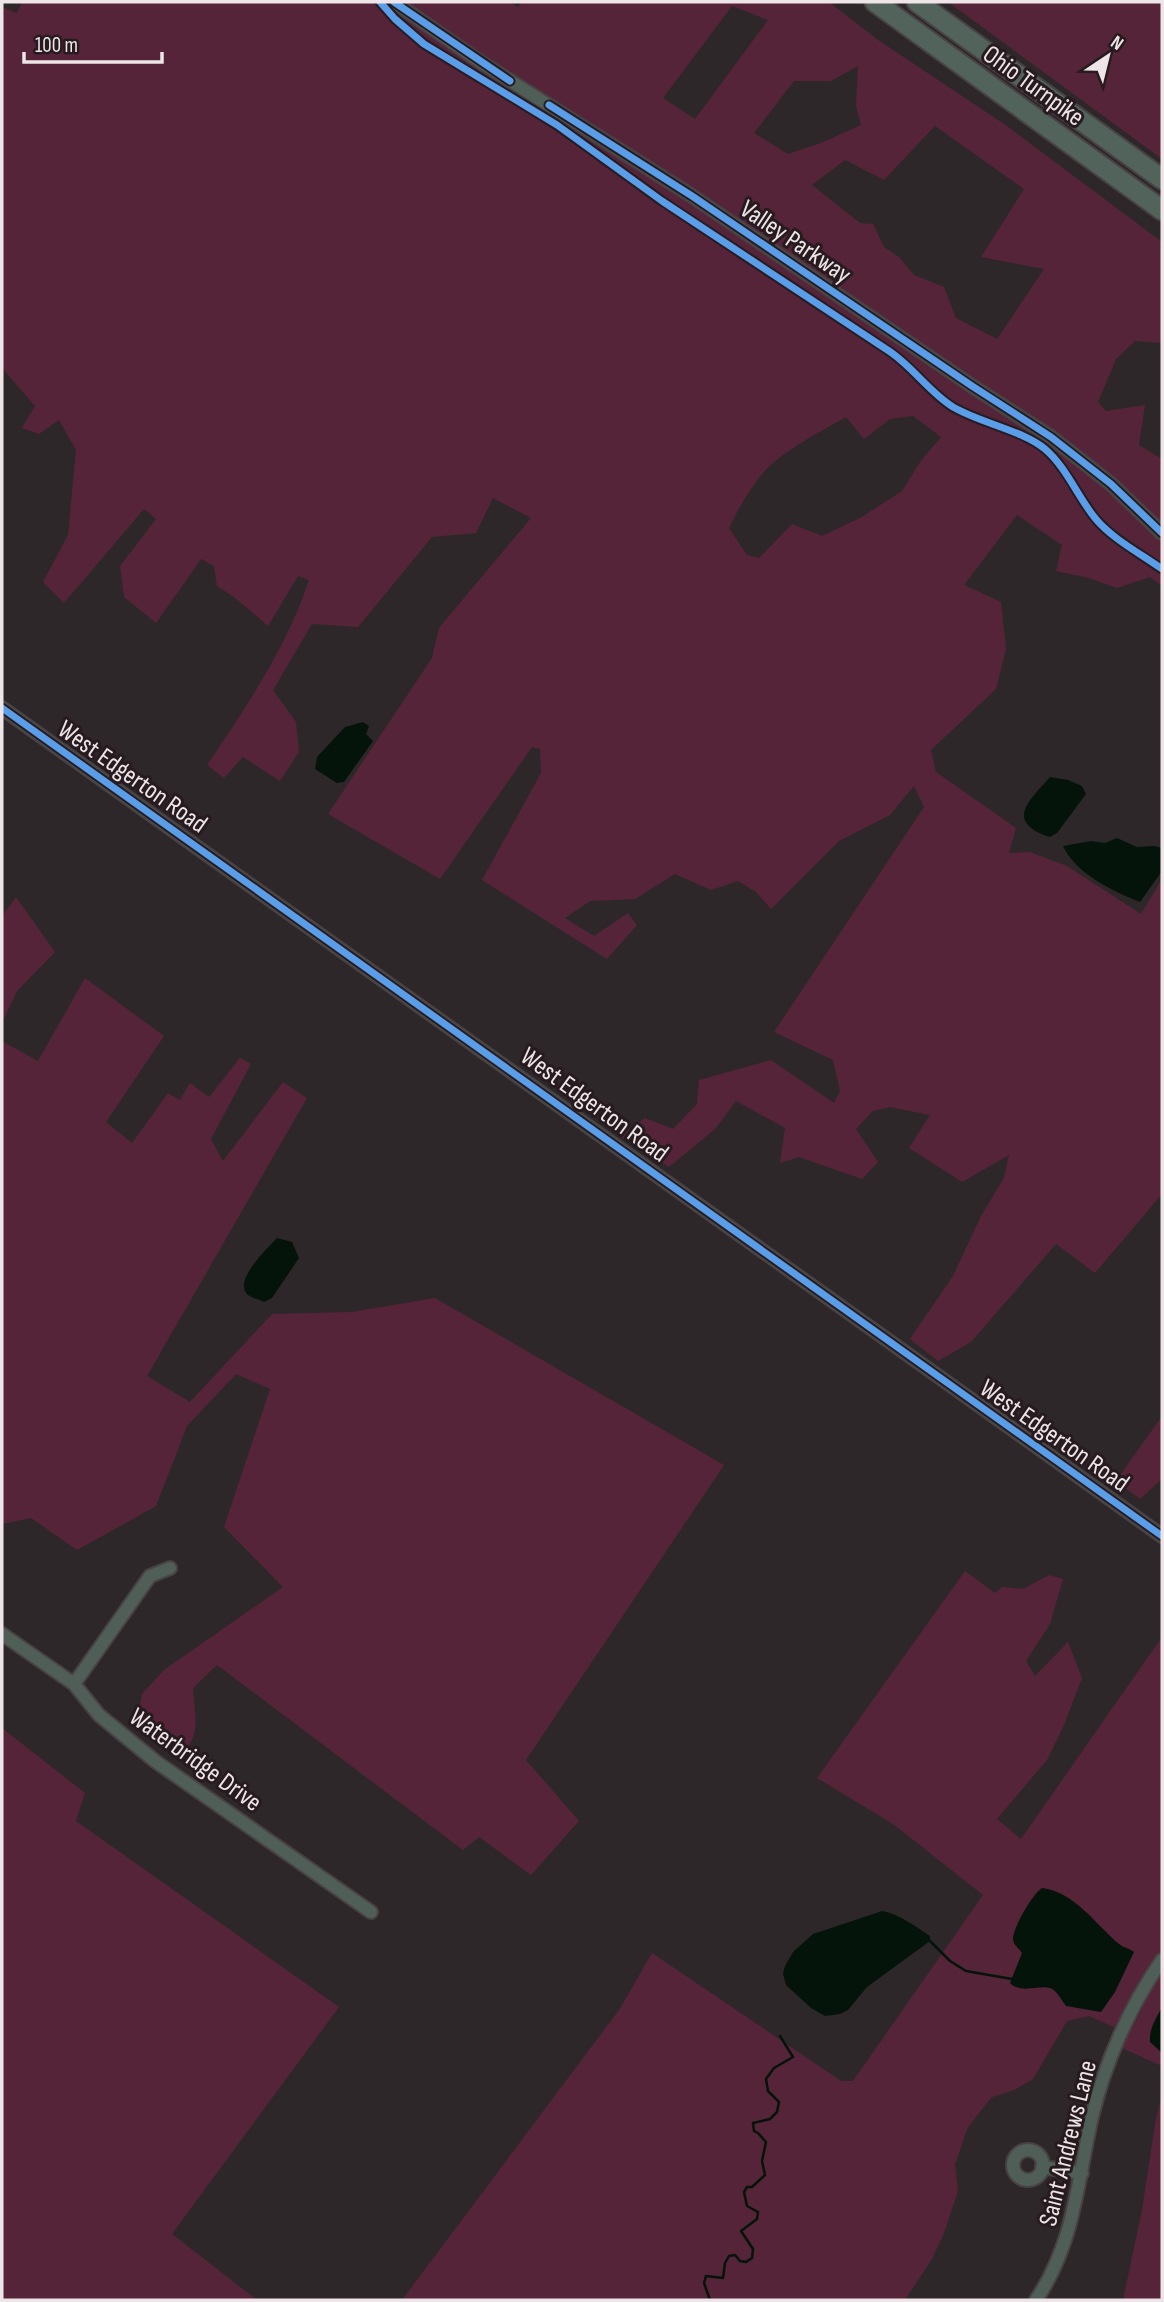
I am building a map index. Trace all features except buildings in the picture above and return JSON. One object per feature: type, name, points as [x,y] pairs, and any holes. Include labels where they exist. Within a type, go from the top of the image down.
[{"type":"highway","name":"Ohio Turnpike","points":[[875,2],[1162,210]]},
{"type":"highway","name":"Ohio Turnpike","points":[[917,2],[1162,179]]},
{"type":"street","name":"Valley Parkway","points":[[394,2],[482,64],[692,196],[1051,437],[1111,484],[1162,533]]},
{"type":"street","name":"West Edgerton Road","points":[[2,709],[1162,1536]]},
{"type":"street","points":[[74,1684],[150,1576],[170,1568]]},
{"type":"street","name":"Waterbridge Drive","points":[[2,1634],[74,1684],[99,1715],[155,1761],[371,1912]]},
{"type":"street","name":"Saint Andrews Lane","points":[[1036,2300],[1055,2268],[1067,2238],[1092,2117],[1111,2059],[1143,1992],[1162,1960]]},
{"type":"street","points":[[1042,2167],[1082,2173]]},
{"type":"shaded area","points":[[22,2],[510,2],[518,7],[522,2],[829,2],[878,40],[1007,126],[1162,242],[1162,343],[1135,341],[1116,359],[1098,402],[1106,411],[1145,405],[1139,445],[1162,459],[1162,586],[1150,577],[1117,588],[1089,578],[1056,571],[1062,545],[1017,515],[964,585],[1001,602],[1006,649],[996,689],[931,750],[936,772],[1016,828],[1009,853],[1030,852],[1067,866],[1141,914],[1162,879],[1162,1194],[1095,1273],[1056,1244],[971,1342],[938,1361],[910,1339],[953,1276],[981,1216],[1004,1178],[1009,1155],[962,1182],[909,1148],[930,1115],[890,1107],[873,1111],[856,1129],[878,1162],[862,1179],[799,1157],[780,1163],[785,1128],[736,1101],[715,1129],[669,1167],[620,1136],[645,1118],[673,1129],[697,1104],[699,1080],[771,1060],[834,1103],[840,1091],[833,1060],[774,1032],[924,807],[914,786],[890,815],[839,841],[771,909],[756,892],[738,881],[711,890],[675,874],[635,899],[590,901],[565,918],[594,936],[628,913],[637,925],[607,959],[482,880],[541,773],[540,749],[532,747],[440,879],[328,814],[432,658],[439,628],[531,518],[493,498],[476,533],[432,537],[358,627],[312,624],[273,690],[296,722],[299,752],[280,781],[243,757],[224,778],[207,765],[251,699],[277,653],[309,580],[298,576],[268,626],[217,586],[214,566],[201,559],[156,623],[124,597],[120,566],[156,519],[144,509],[64,603],[43,582],[68,535],[76,450],[59,420],[39,434],[22,428],[35,406],[2,368],[2,7],[17,13]],"holes":[[[732,6],[768,20],[695,119],[663,98]],[[858,66],[856,106],[861,125],[788,154],[754,133],[794,81],[831,81]],[[935,126],[1024,189],[981,257],[1044,269],[997,339],[956,318],[944,287],[914,275],[899,257],[884,247],[873,224],[860,223],[812,185],[845,160],[884,180]],[[913,416],[941,437],[920,462],[902,491],[860,518],[822,536],[792,524],[759,558],[747,555],[729,528],[749,492],[771,464],[846,417],[864,439],[890,419]]]},
{"type":"shaded area","points":[[948,2],[1162,2],[1162,159]]},
{"type":"shaded area","points":[[363,722],[369,726],[366,734],[373,741],[344,782],[337,783],[315,769],[317,757],[345,727]]},
{"type":"shaded area","points":[[1050,777],[1082,786],[1086,794],[1057,833],[1050,837],[1036,831],[1024,818],[1029,803]]},
{"type":"shaded area","points":[[1117,838],[1137,847],[1162,848],[1162,871],[1140,902],[1107,887],[1086,873],[1076,865],[1063,846],[1091,841],[1105,843]]},
{"type":"shaded area","points":[[16,897],[55,952],[17,991],[2,1023],[2,916]]},
{"type":"shaded area","points":[[85,978],[164,1036],[106,1122],[132,1143],[168,1093],[180,1100],[190,1083],[209,1097],[240,1058],[251,1064],[211,1139],[223,1161],[283,1082],[307,1098],[147,1376],[190,1402],[272,1314],[352,1312],[435,1298],[724,1465],[526,1760],[579,1821],[531,1875],[479,1837],[463,1850],[217,1665],[193,1688],[196,1718],[194,1734],[179,1760],[157,1743],[137,1721],[142,1694],[164,1670],[283,1587],[224,1527],[270,1389],[236,1374],[187,1426],[156,1506],[77,1550],[31,1518],[2,1524],[2,1041],[38,1061]]},
{"type":"shaded area","points":[[277,1238],[292,1242],[299,1258],[272,1298],[264,1302],[248,1295],[244,1282],[259,1257]]},
{"type":"shaded area","points":[[1162,1416],[1162,1479],[1140,1499],[1116,1481]]},
{"type":"shaded area","points":[[965,1571],[995,1593],[1002,1587],[1023,1589],[1049,1575],[1063,1579],[1050,1624],[1026,1661],[1035,1676],[1068,1642],[1082,1678],[1047,1760],[997,1819],[1021,1839],[1162,1637],[1162,1952],[1154,1961],[1118,2029],[1089,2016],[1067,2021],[1033,2079],[1014,2090],[992,2097],[968,2127],[955,2164],[958,2191],[944,2233],[932,2259],[905,2300],[402,2300],[619,2010],[652,1953],[841,2081],[853,2081],[983,1895],[893,1824],[817,1778]]},
{"type":"shaded area","points":[[2,1728],[85,1793],[76,1821],[339,2007],[172,2234],[257,2300],[2,2300]]},
{"type":"shaded area","points":[[1042,1888],[1075,1902],[1119,1944],[1134,1952],[1115,1992],[1101,2012],[1066,2006],[1051,1988],[1021,1988],[1010,1983],[1022,1953],[1014,1943],[1014,1934],[1029,1903]]},
{"type":"shaded area","points":[[882,1911],[913,1924],[930,1936],[930,1941],[867,1987],[848,2010],[825,2016],[811,2008],[786,1985],[783,1974],[785,1966],[793,1952],[813,1934]]},
{"type":"shaded area","points":[[1162,1969],[1162,2066],[1122,2048]]},
{"type":"shaded area","points":[[1162,2007],[1162,2053],[1150,2042],[1150,2037]]},
{"type":"shaded area","points":[[1162,2095],[1162,2300],[1123,2300],[1142,2210]]},
{"type":"waterway","points":[[930,1941],[950,1961],[966,1971],[1012,1979]]},
{"type":"waterway","points":[[710,2300],[704,2283],[706,2276],[723,2278],[729,2256],[735,2255],[740,2261],[746,2262],[752,2258],[753,2249],[741,2231],[757,2219],[758,2212],[747,2206],[744,2192],[765,2175],[762,2161],[766,2142],[754,2131],[753,2123],[770,2119],[777,2112],[779,2102],[768,2091],[766,2079],[774,2068],[793,2057],[780,2036]]},
{"type":"cycle path","points":[[380,2],[424,44],[557,125],[662,201],[889,351],[953,407],[1036,442],[1060,465],[1102,525],[1162,569]]},
{"type":"cycle path","points":[[394,2],[510,81]]},
{"type":"cycle path","points":[[549,105],[692,196],[1051,437],[1111,484],[1162,533]]},
{"type":"cycle path","points":[[2,708],[1162,1536]]}]
